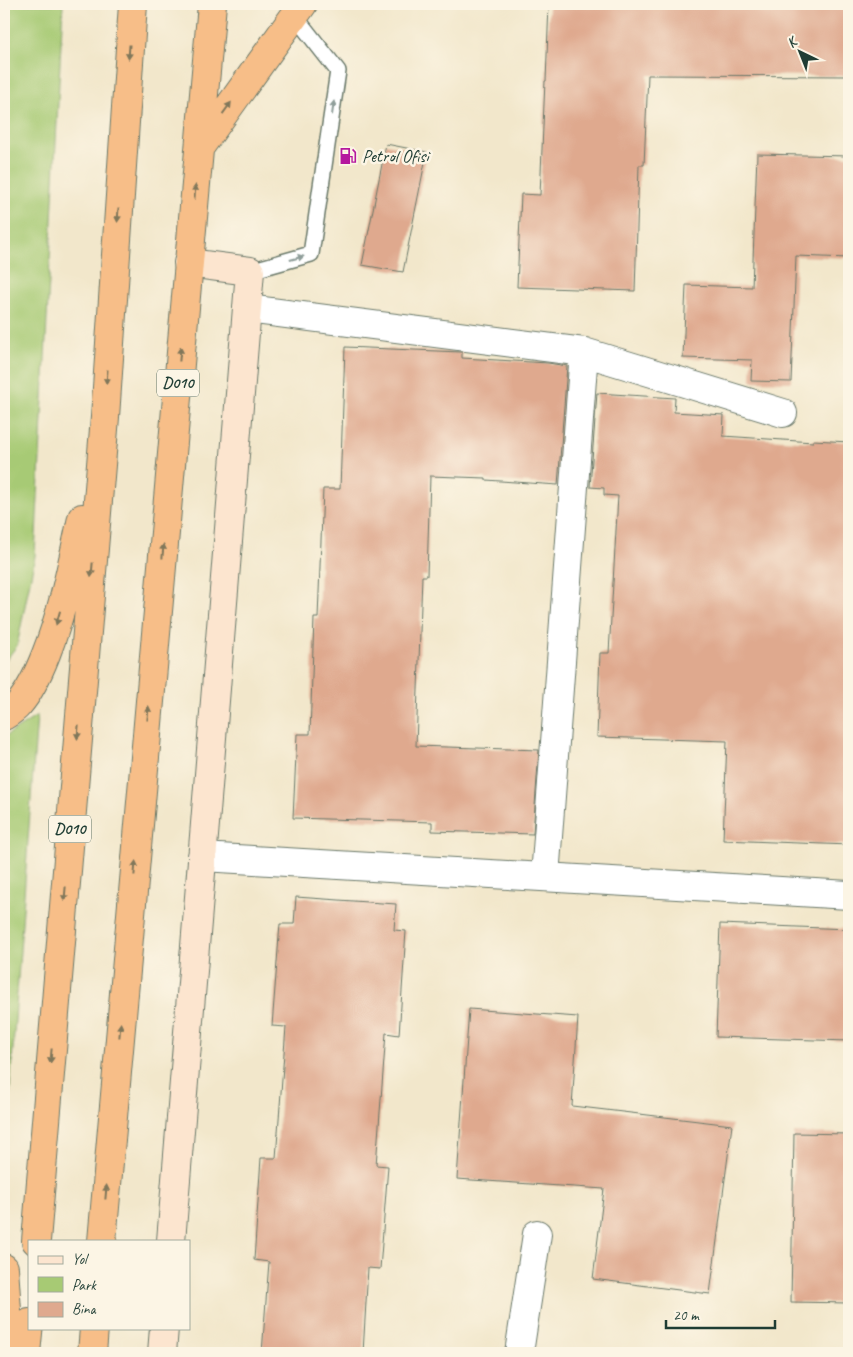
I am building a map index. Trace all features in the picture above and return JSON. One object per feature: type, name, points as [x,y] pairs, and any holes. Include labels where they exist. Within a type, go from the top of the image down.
[{"type":"highway","name":"D010","points":[[36,1240],[105,417],[133,4]]},
{"type":"highway","name":"D010","points":[[102,1240],[212,4]]},
{"type":"highway","points":[[199,148],[298,9]]},
{"type":"highway","points":[[4,716],[17,706],[30,689],[52,638],[64,597],[105,417]]},
{"type":"highway","points":[[4,1268],[10,1353]]},
{"type":"highway","points":[[26,1353],[28,1330]]},
{"type":"highway","points":[[92,1353],[94,1330]]},
{"type":"street","points":[[171,1240],[250,271],[188,264]]},
{"type":"street","points":[[247,309],[584,352],[783,413]]},
{"type":"street","points":[[545,877],[584,352]]},
{"type":"street","points":[[202,857],[849,895]]},
{"type":"street","points":[[518,1353],[537,1234]]},
{"type":"street","points":[[162,1353],[164,1330]]},
{"type":"lane","points":[[250,271],[311,254],[338,71],[298,9]]},
{"type":"green space","points":[[4,4],[63,4],[35,556],[17,646],[4,662]]},
{"type":"green space","points":[[37,716],[7,1131],[4,1130],[4,737]]},
{"type":"building","points":[[549,4],[849,4],[849,76],[648,75],[644,165],[639,165],[635,291],[517,287],[521,194],[540,195]]},
{"type":"building","points":[[386,144],[427,152],[403,272],[362,265]]},
{"type":"building","points":[[757,154],[849,156],[849,258],[796,256],[791,382],[751,381],[752,360],[683,358],[686,285],[752,287]]},
{"type":"building","points":[[345,347],[462,352],[462,358],[548,363],[567,366],[558,485],[486,480],[486,478],[430,476],[427,576],[422,576],[416,746],[539,750],[533,834],[432,831],[432,822],[293,818],[297,734],[310,734],[314,618],[318,618],[323,489],[340,489]]},
{"type":"building","points":[[597,393],[675,398],[674,412],[724,415],[723,436],[813,442],[813,440],[849,442],[849,845],[723,840],[727,741],[597,737],[600,653],[609,653],[618,496],[604,495],[604,488],[590,487]]},
{"type":"building","points":[[296,897],[396,904],[394,930],[406,931],[399,1035],[386,1033],[376,1165],[388,1166],[380,1269],[368,1268],[363,1353],[262,1353],[269,1262],[254,1260],[261,1158],[276,1158],[286,1027],[272,1026],[280,924],[294,924]]},
{"type":"building","points":[[720,924],[849,929],[849,1041],[716,1037]]},
{"type":"building","points":[[469,1009],[578,1017],[572,1106],[732,1125],[710,1294],[593,1279],[604,1189],[457,1179]]},
{"type":"building","points":[[794,1133],[849,1134],[849,1303],[791,1302]]},
{"type":"place","name":"Petrol Ofisi","points":[[348,156]]}]
